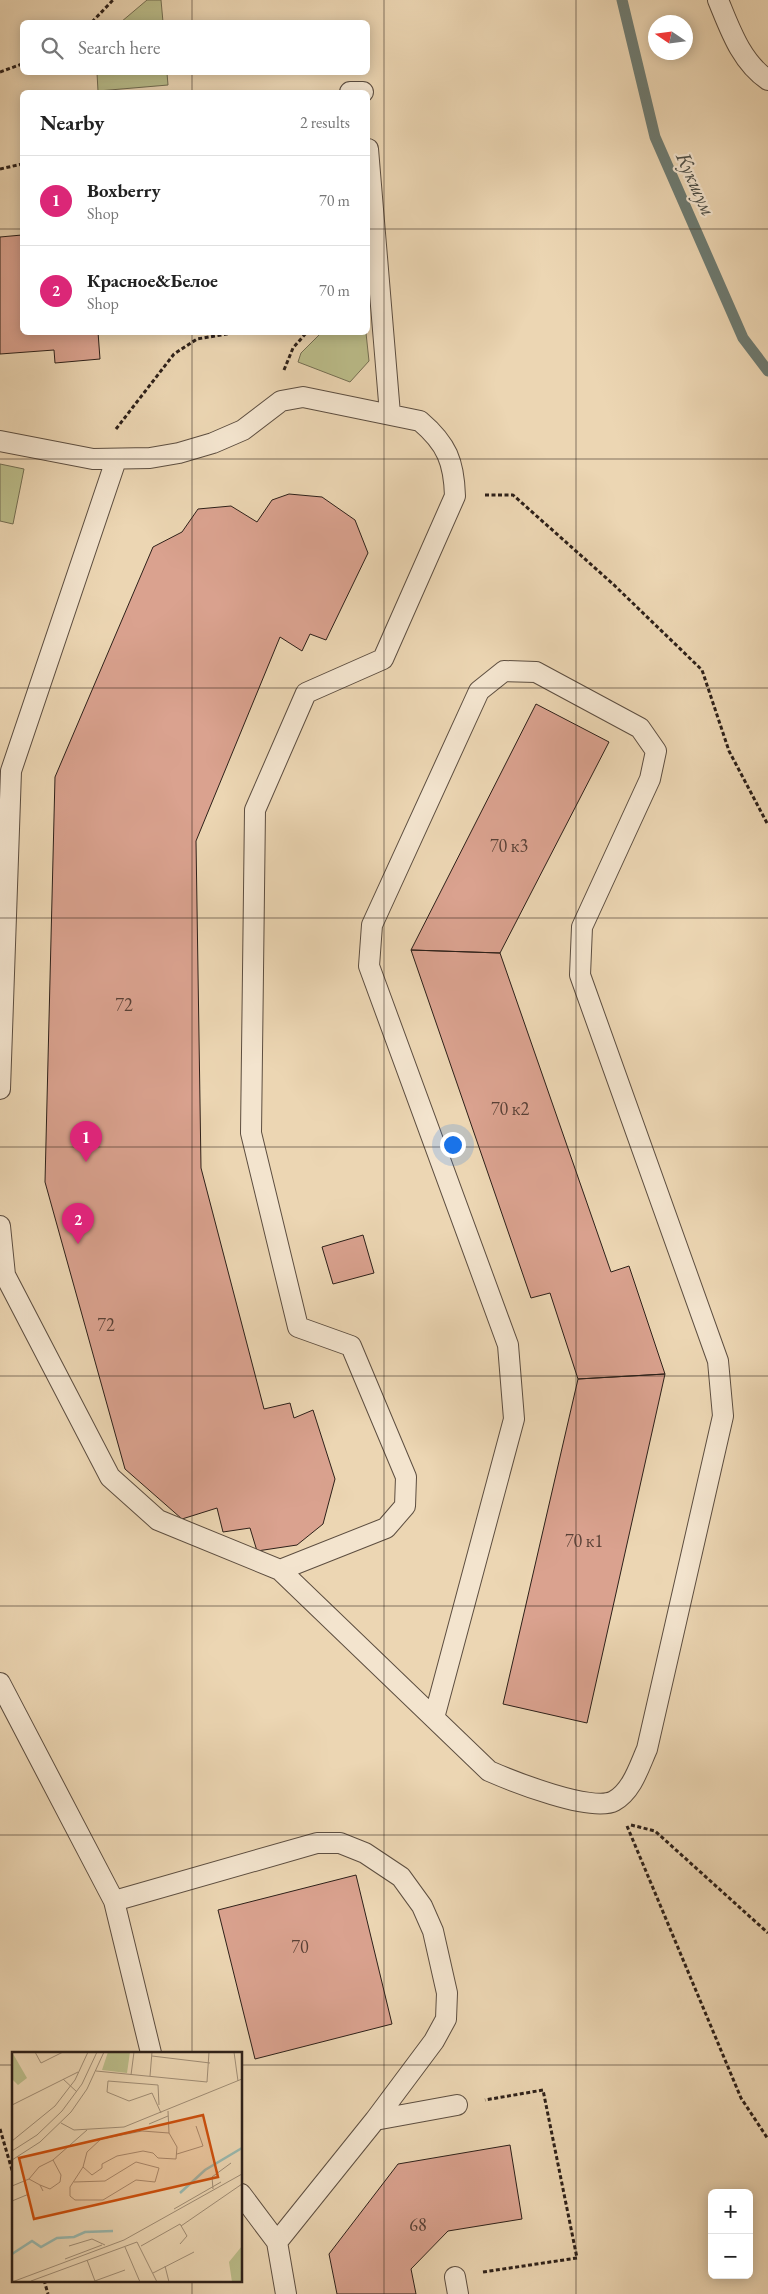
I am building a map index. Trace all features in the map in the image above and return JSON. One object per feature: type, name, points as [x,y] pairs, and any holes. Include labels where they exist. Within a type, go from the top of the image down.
[{"type":"lane","points":[[718,0],[733,38],[757,73],[768,80]]},
{"type":"lane","points":[[370,173],[390,414]]},
{"type":"lane","points":[[0,441],[93,459],[116,460],[178,454],[228,437],[253,423],[275,405],[292,398],[303,397],[420,421],[434,433],[446,449],[454,474],[455,496],[382,659],[306,693],[254,810],[251,1133],[298,1327],[350,1346],[406,1477],[405,1506],[386,1528],[280,1570]]},
{"type":"lane","points":[[0,1089],[11,771],[116,460]]},
{"type":"lane","points":[[0,1226],[3,1276],[110,1477],[158,1520],[280,1570],[488,1771],[527,1787],[589,1803],[614,1802],[630,1786],[647,1749],[723,1416],[718,1361],[580,975],[582,926],[650,779],[656,751],[640,728],[536,672],[504,671],[479,691],[372,925],[369,966],[508,1345],[514,1418],[434,1718]]},
{"type":"lane","points":[[0,1684],[114,1901],[151,2052]]},
{"type":"lane","points":[[114,1901],[317,1843],[340,1843],[365,1854],[402,1877],[422,1906],[433,1931],[447,1993],[446,2019],[434,2041],[375,2120],[277,2242]]},
{"type":"lane","points":[[375,2120],[457,2105]]},
{"type":"lane","points":[[242,2195],[277,2242],[286,2294]]},
{"type":"path","points":[[94,20],[113,0]]},
{"type":"path","points":[[0,72],[20,65]]},
{"type":"path","points":[[0,169],[20,164]]},
{"type":"path","points":[[93,459],[174,354],[197,339],[221,335]]},
{"type":"path","points":[[455,496],[512,494],[613,584],[702,670],[728,751],[768,825]]},
{"type":"path","points":[[768,1933],[655,1831],[626,1824],[741,2098],[768,2139]]},
{"type":"path","points":[[456,2285],[577,2258],[543,2090],[457,2105]]},
{"type":"path","points":[[0,2129],[12,2170]]},
{"type":"green space","points":[[147,0],[161,0],[163,20],[123,20]]},
{"type":"green space","points":[[97,75],[167,75],[168,85],[98,90]]},
{"type":"green space","points":[[319,335],[366,335],[369,361],[350,382],[298,362],[301,353]]},
{"type":"green space","points":[[0,464],[24,469],[13,524],[0,521]]},
{"type":"building","points":[[20,235],[20,335],[98,335],[100,359],[55,363],[54,350],[0,354],[0,237]]},
{"type":"building","points":[[289,494],[322,497],[355,520],[368,553],[326,640],[310,634],[302,651],[280,637],[196,841],[201,1168],[264,1409],[290,1403],[294,1418],[313,1410],[335,1479],[323,1524],[297,1545],[257,1551],[250,1528],[223,1532],[217,1508],[182,1519],[125,1469],[45,1182],[55,777],[153,547],[182,532],[198,509],[231,506],[257,522],[272,500]]},
{"type":"building","points":[[536,704],[609,742],[500,953],[411,950]]},
{"type":"building","points":[[411,950],[500,953],[611,1272],[629,1266],[665,1374],[578,1379],[550,1293],[531,1298]]},
{"type":"building","points":[[363,1235],[374,1273],[333,1284],[322,1247]]},
{"type":"building","points":[[665,1374],[587,1723],[503,1704],[578,1379]]},
{"type":"building","points":[[356,1875],[392,2024],[255,2059],[218,1910]]},
{"type":"building","points":[[510,2145],[522,2219],[448,2231],[411,2269],[416,2294],[337,2294],[329,2254],[398,2164]]},
{"type":"waterway","name":"Кукшум","points":[[622,0],[655,137],[743,338],[768,371]]},
{"type":"place","name":"Boxberry","points":[[86,1162]]},
{"type":"place","name":"Красное&Белое","points":[[78,1244]]}]
